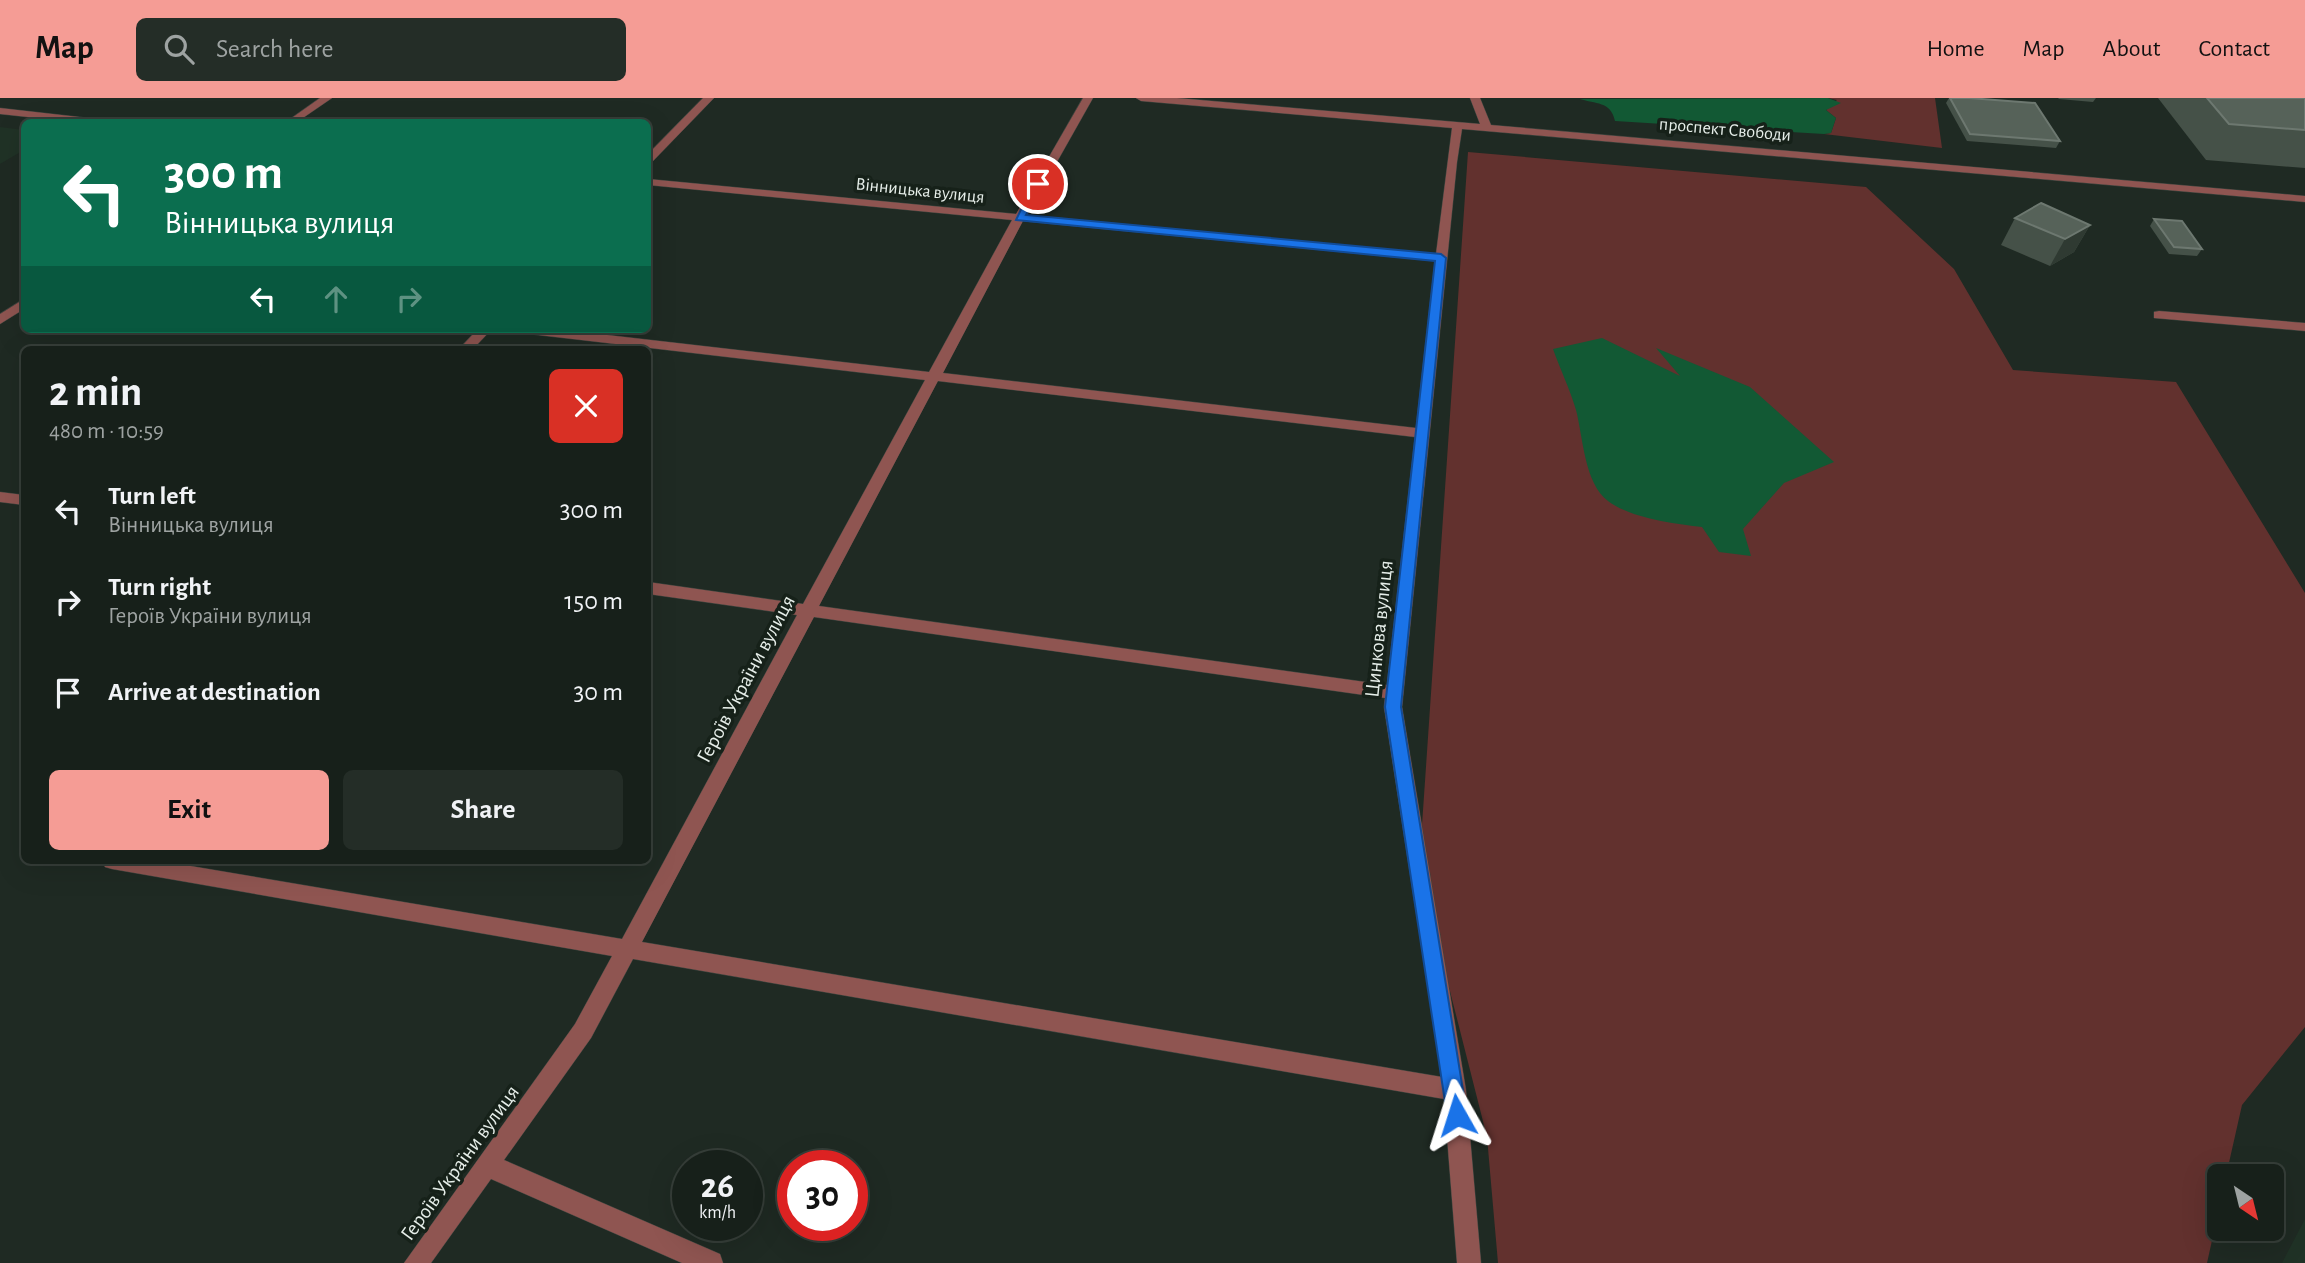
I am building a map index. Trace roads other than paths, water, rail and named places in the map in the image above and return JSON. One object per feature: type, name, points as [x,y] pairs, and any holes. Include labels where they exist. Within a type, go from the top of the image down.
[{"type":"street","points":[[296,119],[327,98]]},
{"type":"street","points":[[651,157],[709,98]]},
{"type":"street","name":"Героїв України вулиця","points":[[416,1263],[583,1031],[1020,218],[1088,98]]},
{"type":"street","name":"проспект Свободи","points":[[1141,98],[2305,199]]},
{"type":"street","points":[[1475,98],[1486,126]]},
{"type":"street","points":[[0,111],[71,119]]},
{"type":"street","name":"Цинкова вулиця","points":[[1457,124],[1458,141],[1451,158],[1447,225],[1441,258],[1393,707],[1455,1090],[1469,1263]]},
{"type":"street","name":"Вінницька вулиця","points":[[651,182],[1441,258]]},
{"type":"street","points":[[0,320],[21,305]]},
{"type":"street","points":[[2159,315],[2305,327]]},
{"type":"street","points":[[469,346],[481,333]]},
{"type":"street","points":[[555,333],[1422,433]]},
{"type":"street","points":[[0,497],[21,500]]},
{"type":"street","points":[[651,588],[1395,693]]},
{"type":"street","points":[[130,864],[1455,1090]]},
{"type":"street","points":[[487,1166],[711,1263]]}]
